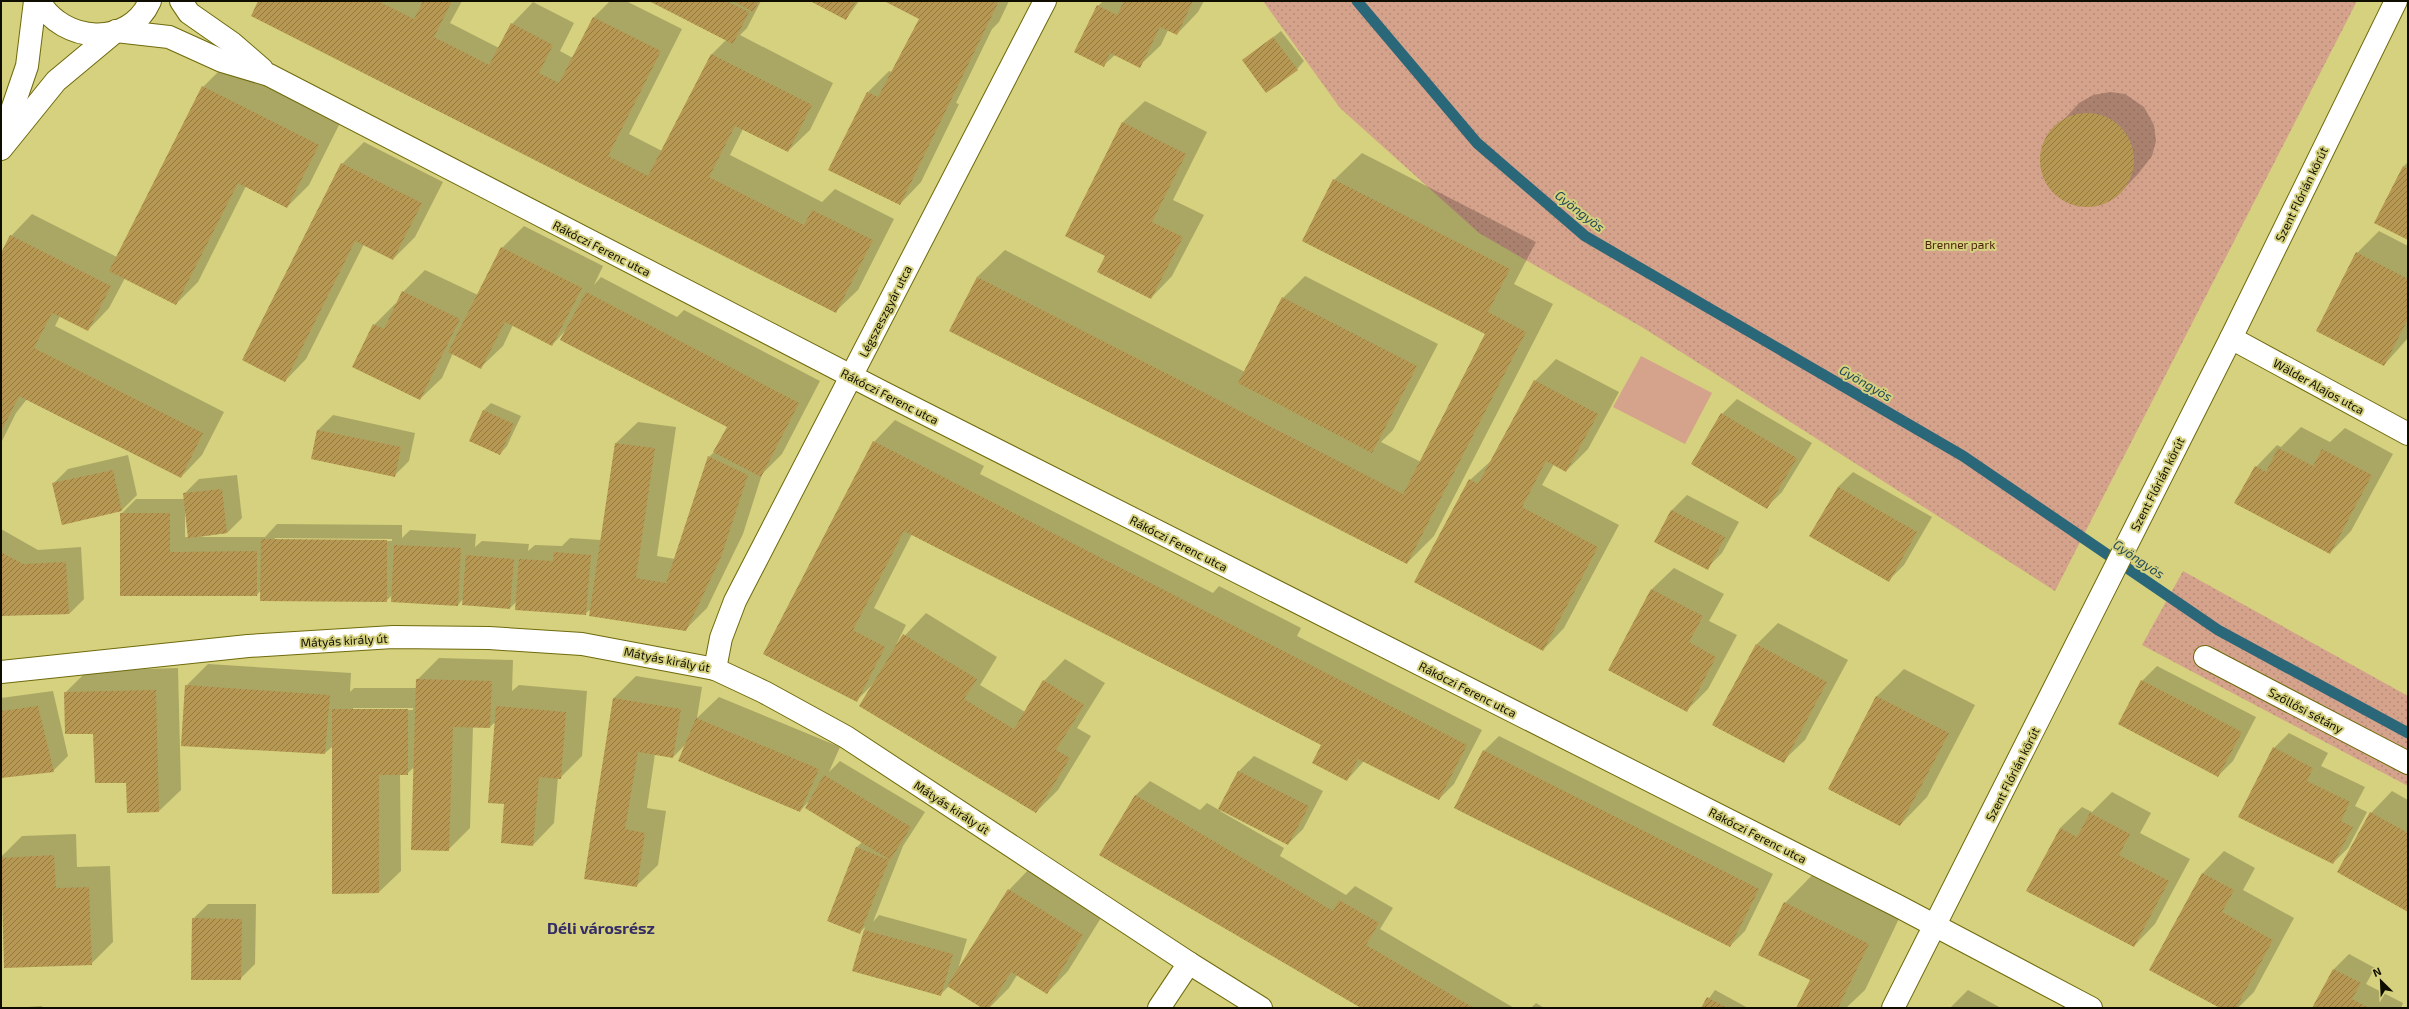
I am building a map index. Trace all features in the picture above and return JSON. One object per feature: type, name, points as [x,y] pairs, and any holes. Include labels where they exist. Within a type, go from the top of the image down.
[{"type":"street","points":[[1,141],[27,66],[35,1]]},
{"type":"street","points":[[39,1],[57,23],[70,30],[99,34],[116,31]]},
{"type":"street","points":[[1,149],[56,81],[116,31],[139,17],[150,1]]},
{"type":"street","name":"Rákóczi Ferenc utca","points":[[181,1],[189,13],[232,44],[269,75]]},
{"type":"street","name":"Légszeszgyár utca","points":[[715,669],[721,638],[732,607],[1045,1]]},
{"type":"street","name":"Szent Flórián körút","points":[[1893,1008],[2230,338],[2396,1]]},
{"type":"street","name":"Rákóczi Ferenc utca","points":[[116,31],[169,37],[222,61],[269,75],[851,376],[1934,926],[2091,1008]]},
{"type":"street","name":"Wälder Alajos utca","points":[[2230,338],[2408,434]]},
{"type":"street","name":"Mátyás király út","points":[[1,672],[248,646],[393,637],[489,638],[582,644],[715,669],[764,692],[846,737],[1189,964],[1261,1008]]},
{"type":"street","name":"Szőllősi sétány","points":[[2205,657],[2408,763]]},
{"type":"street","points":[[1159,1008],[1189,964]]},
{"type":"green space","name":"Brenner park","points":[[1263,1],[2357,1],[2055,591],[1645,329],[1479,233],[1340,108]]},
{"type":"green space","points":[[1641,356],[1712,393],[1685,444],[1613,407]]},
{"type":"green space","points":[[2183,571],[2408,696],[2408,786],[2142,645]]},
{"type":"building","points":[[258,1],[378,1],[414,19],[423,1],[452,1],[434,37],[489,65],[511,23],[553,45],[539,73],[559,83],[593,17],[661,51],[608,156],[648,176],[711,54],[812,105],[788,152],[735,126],[709,177],[804,225],[812,210],[873,240],[836,313],[251,16]]},
{"type":"building","points":[[649,1],[727,1],[749,12],[733,44]]},
{"type":"building","points":[[733,1],[759,1],[753,12]]},
{"type":"building","points":[[810,1],[856,1],[846,20]]},
{"type":"building","points":[[884,1],[999,1],[900,205],[828,170],[867,92],[878,97],[919,19]]},
{"type":"building","points":[[1124,1],[1193,1],[1177,35],[1160,27],[1140,68],[1110,53],[1104,67],[1074,52],[1097,5],[1117,15]]},
{"type":"building","points":[[1273,37],[1298,70],[1266,93],[1242,60]]},
{"type":"building","points":[[202,86],[319,145],[287,208],[238,183],[176,305],[109,271]]},
{"type":"building","points":[[2087,113],[2105,117],[2120,127],[2130,142],[2134,160],[2130,178],[2120,193],[2105,203],[2087,207],[2069,203],[2054,193],[2044,178],[2040,160],[2044,142],[2054,127],[2069,117]]},
{"type":"building","points":[[1122,122],[1186,154],[1152,222],[1183,237],[1151,299],[1097,272],[1105,256],[1065,236]]},
{"type":"building","points":[[341,163],[422,203],[393,260],[355,241],[285,382],[242,360]]},
{"type":"building","points":[[2403,166],[2408,169],[2408,240],[2374,223]]},
{"type":"building","points":[[1333,179],[1510,269],[1488,312],[1526,332],[1407,564],[949,331],[977,277],[1403,494],[1485,334],[1302,241]]},
{"type":"building","points":[[10,235],[111,286],[88,331],[52,313],[34,348],[203,433],[181,478],[19,396],[3,428],[1,427],[1,253]]},
{"type":"building","points":[[501,247],[582,288],[552,346],[505,322],[481,369],[448,352]]},
{"type":"building","points":[[2356,252],[2408,279],[2408,319],[2384,366],[2316,331]]},
{"type":"building","points":[[402,291],[460,319],[420,400],[352,367],[373,324],[384,329]]},
{"type":"building","points":[[586,292],[799,403],[761,477],[713,452],[727,427],[560,340]]},
{"type":"building","points":[[1282,297],[1417,366],[1372,453],[1238,383]]},
{"type":"building","points":[[1534,380],[1598,414],[1566,472],[1546,461],[1522,507],[1598,547],[1543,651],[1414,582],[1469,479],[1478,484]]},
{"type":"building","points":[[483,410],[514,424],[500,455],[469,441]]},
{"type":"building","points":[[1721,413],[1797,458],[1767,509],[1691,464]]},
{"type":"building","points":[[317,430],[401,447],[395,477],[311,459]]},
{"type":"building","points":[[873,441],[1467,745],[1439,800],[1358,759],[1347,781],[1312,763],[1321,745],[904,531],[853,630],[885,647],[857,702],[763,654]]},
{"type":"building","points":[[615,443],[655,448],[636,578],[666,583],[708,456],[748,475],[721,557],[686,631],[589,616]]},
{"type":"building","points":[[2278,448],[2313,466],[2322,449],[2372,475],[2330,554],[2234,503],[2255,466],[2266,472]]},
{"type":"building","points":[[113,470],[122,511],[62,525],[52,483]]},
{"type":"building","points":[[1838,487],[1917,532],[1889,582],[1809,536]]},
{"type":"building","points":[[222,489],[227,533],[188,538],[183,493]]},
{"type":"building","points":[[1671,510],[1725,537],[1708,570],[1654,542]]},
{"type":"building","points":[[120,513],[170,513],[170,552],[257,551],[257,596],[120,596]]},
{"type":"building","points":[[261,539],[387,540],[387,602],[260,601]]},
{"type":"building","points":[[394,545],[461,548],[458,606],[391,602]]},
{"type":"building","points":[[1,552],[23,564],[66,562],[69,614],[1,616]]},
{"type":"building","points":[[554,552],[591,555],[586,615],[515,610],[519,559],[553,561]]},
{"type":"building","points":[[466,555],[514,559],[510,609],[462,605]]},
{"type":"building","points":[[1651,589],[1703,616],[1689,642],[1716,657],[1687,712],[1608,670]]},
{"type":"building","points":[[903,634],[977,679],[964,699],[1014,729],[1043,680],[1084,705],[1056,750],[1070,758],[1036,813],[859,706]]},
{"type":"building","points":[[1756,644],[1827,682],[1784,763],[1712,725]]},
{"type":"building","points":[[416,679],[492,681],[490,728],[453,727],[449,851],[411,850]]},
{"type":"building","points":[[2141,680],[2242,732],[2218,777],[2118,724]]},
{"type":"building","points":[[185,685],[330,695],[325,754],[181,746]]},
{"type":"building","points":[[156,690],[159,812],[127,813],[126,783],[95,783],[93,734],[65,734],[64,692]]},
{"type":"building","points":[[1876,696],[1949,733],[1900,826],[1828,789]]},
{"type":"building","points":[[613,698],[681,709],[673,758],[638,752],[625,829],[645,833],[637,887],[584,879]]},
{"type":"building","points":[[38,706],[54,772],[1,778],[1,711]]},
{"type":"building","points":[[496,706],[566,712],[561,779],[539,777],[533,846],[501,843],[504,804],[488,803]]},
{"type":"building","points":[[332,709],[408,709],[408,775],[379,775],[379,893],[332,894]]},
{"type":"building","points":[[696,718],[819,769],[800,812],[678,761]]},
{"type":"building","points":[[2273,747],[2313,768],[2307,781],[2350,802],[2341,821],[2353,827],[2333,864],[2238,817]]},
{"type":"building","points":[[1483,750],[1759,889],[1730,947],[1454,808]]},
{"type":"building","points":[[1238,771],[1309,806],[1288,845],[1218,809]]},
{"type":"building","points":[[824,775],[911,827],[890,860],[805,808]]},
{"type":"building","points":[[1135,795],[1333,911],[1339,900],[1379,923],[1366,945],[1474,1008],[1361,1008],[1099,855]]},
{"type":"building","points":[[2370,812],[2408,833],[2408,912],[2337,872]]},
{"type":"building","points":[[2090,813],[2130,834],[2119,855],[2169,881],[2134,947],[2026,891],[2060,828],[2077,837]]},
{"type":"building","points":[[856,847],[889,860],[860,934],[827,921]]},
{"type":"building","points":[[54,855],[56,888],[89,887],[92,965],[4,968],[1,858]]},
{"type":"building","points":[[2202,873],[2234,890],[2222,912],[2273,940],[2236,1008],[2220,1008],[2149,970]]},
{"type":"building","points":[[1008,889],[1083,935],[1047,994],[1011,972],[989,1008],[982,1008],[947,986]]},
{"type":"building","points":[[1784,902],[1869,944],[1838,1008],[1796,1008],[1810,980],[1758,955]]},
{"type":"building","points":[[192,918],[242,919],[241,980],[191,980]]},
{"type":"building","points":[[864,930],[953,954],[941,996],[852,971]]},
{"type":"building","points":[[2333,969],[2361,983],[2352,999],[2369,1008],[2312,1008]]},
{"type":"building","points":[[1707,997],[1727,1008],[1701,1008]]},
{"type":"waterway","name":"Gyöngyös","points":[[1357,1],[1477,143],[1585,236],[1963,456],[2218,630],[2408,733]]},
{"type":"district","name":"Déli városrész","points":[[601,927]]}]
